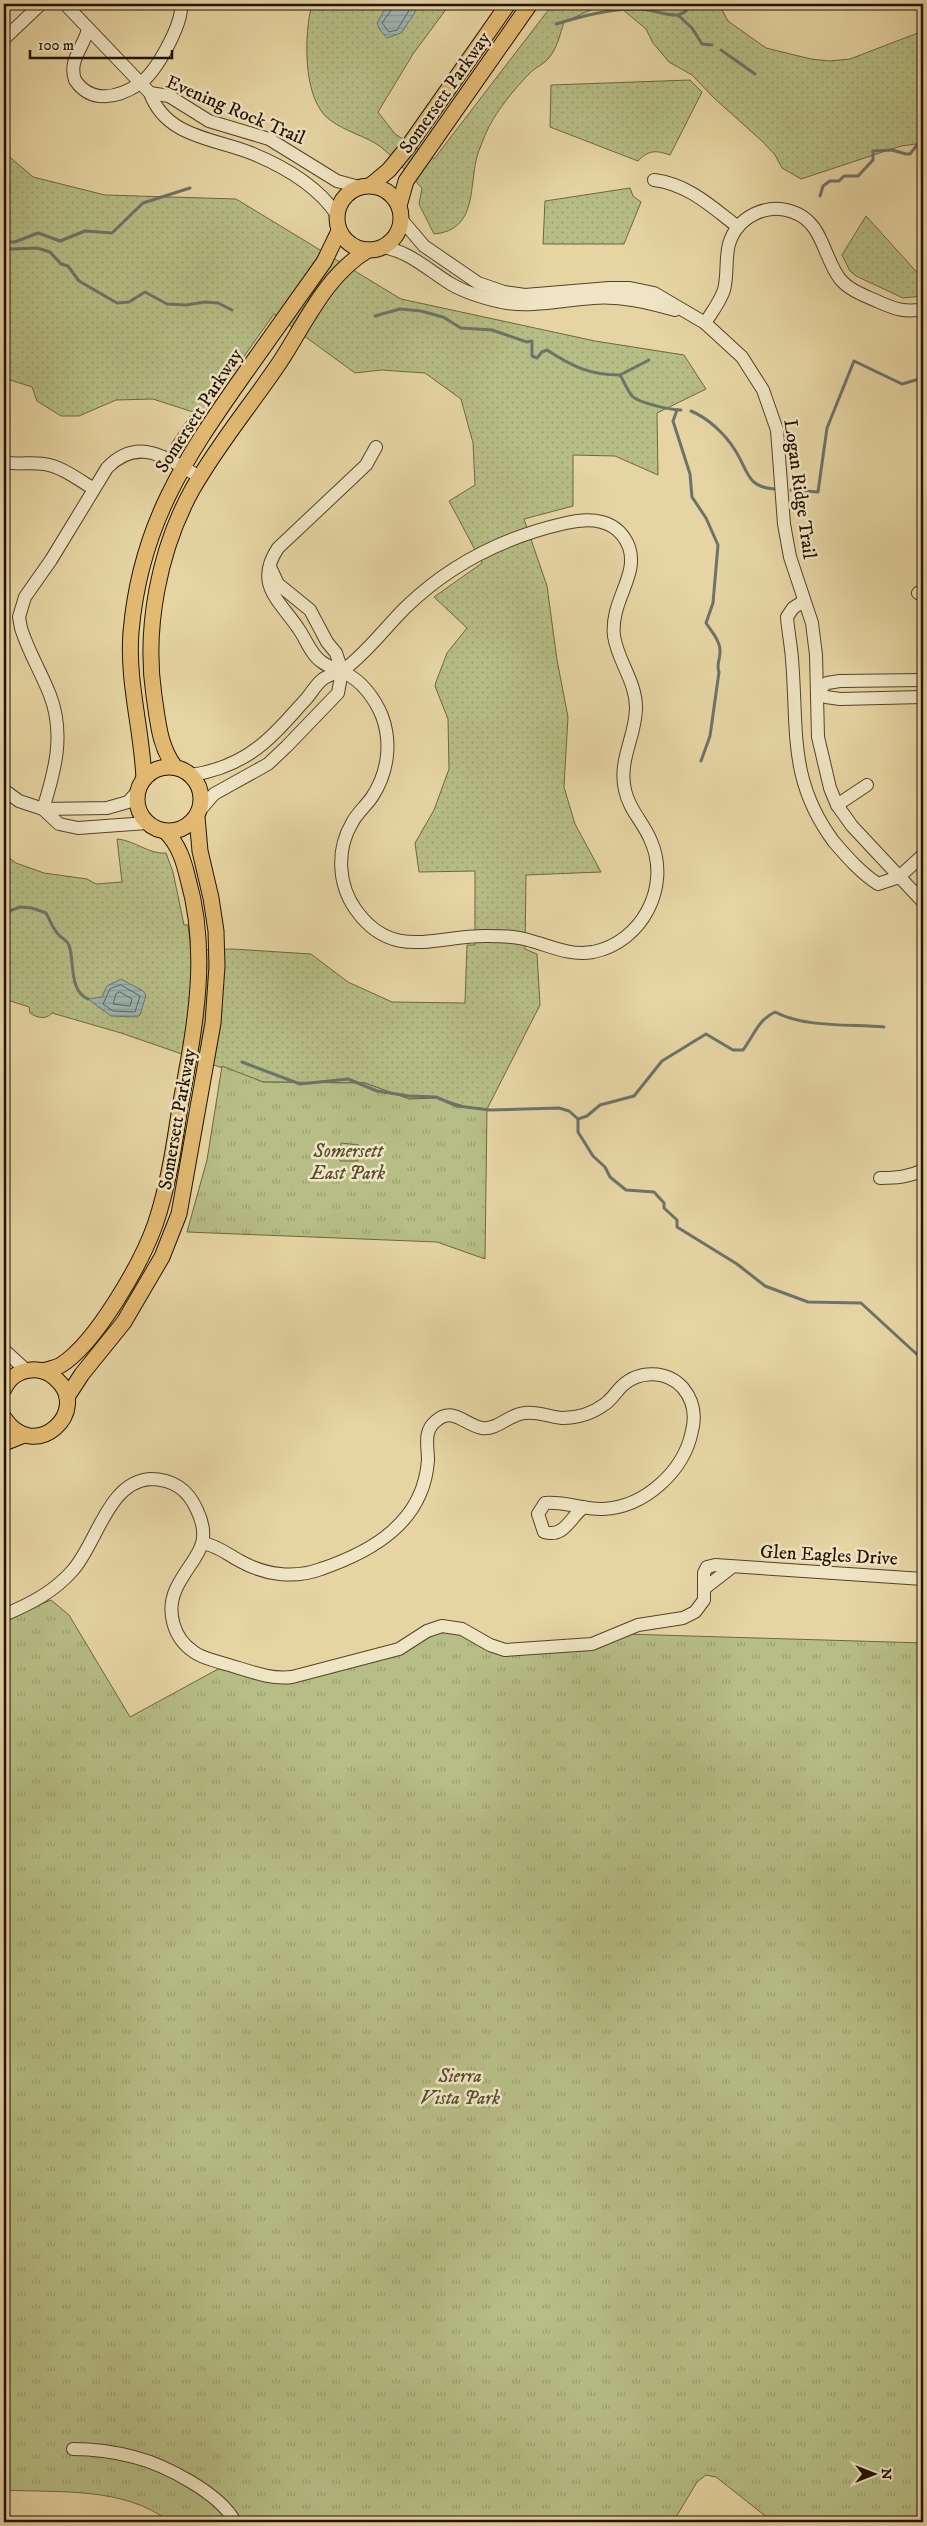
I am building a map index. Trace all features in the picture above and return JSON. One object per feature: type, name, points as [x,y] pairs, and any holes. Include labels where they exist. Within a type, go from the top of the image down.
[{"type":"main road","name":"Somersett Parkway","points":[[365,186],[389,170],[407,148],[508,4]]},
{"type":"main road","name":"Somersett Parkway","points":[[400,212],[406,181],[530,4]]},
{"type":"main road","points":[[365,186],[388,192],[400,212],[395,236],[375,248],[351,244],[340,231],[337,215],[344,197],[365,186]]},
{"type":"main road","name":"Somersett Parkway","points":[[141,785],[133,693],[131,633],[137,588],[147,549],[164,504],[182,467],[198,441],[324,262],[340,231]]},
{"type":"main road","name":"Somersett Parkway","points":[[175,767],[165,754],[158,725],[152,681],[152,633],[156,596],[170,544],[191,492],[200,477],[286,353],[315,305],[341,271],[375,248]]},
{"type":"main road","points":[[175,767],[192,776],[201,791],[199,813],[184,829],[166,832],[156,829],[147,823],[138,808],[141,785],[158,769],[175,767]]},
{"type":"main road","name":"Somersett Parkway","points":[[24,1435],[35,1437],[46,1434],[56,1428],[65,1414],[67,1397],[82,1374],[124,1322],[162,1257],[180,1214],[212,1024],[218,966],[214,915],[200,851],[199,813]]},
{"type":"main road","name":"Somersett Parkway","points":[[43,1371],[59,1366],[71,1358],[119,1298],[145,1249],[165,1191],[194,1026],[200,969],[199,936],[193,895],[182,856],[166,832]]},
{"type":"main road","points":[[4,1389],[12,1378],[26,1370],[43,1371],[58,1380],[67,1397]]},
{"type":"main road","points":[[4,1418],[16,1431],[24,1435]]},
{"type":"main road","points":[[4,1443],[24,1435]]},
{"type":"street","points":[[4,39],[41,4]]},
{"type":"street","name":"Evening Rock Trail","points":[[64,4],[150,93],[156,108],[178,127],[197,136],[250,153],[283,168],[325,198],[337,215]]},
{"type":"street","points":[[88,29],[73,66],[73,76],[81,89],[89,94],[106,97],[140,84],[150,73],[178,27],[181,4]]},
{"type":"street","name":"Evening Rock Trail","points":[[150,93],[169,96],[209,121],[269,139],[337,181],[365,186]]},
{"type":"street","points":[[654,180],[678,186],[693,193],[738,227]]},
{"type":"street","points":[[705,323],[723,292],[729,246],[738,227],[747,218],[761,211],[779,209],[794,212],[812,225],[837,274],[849,287],[897,310],[923,309]]},
{"type":"street","name":"Logan Ridge Trail","points":[[400,212],[424,246],[478,283],[504,292],[525,295],[570,290],[630,288],[654,293],[705,323],[725,339],[742,357],[759,382],[771,410],[780,451],[784,524],[790,558],[813,631],[818,737],[830,788],[837,805],[852,826],[923,902]]},
{"type":"street","name":"Logan Ridge Trail","points":[[375,248],[396,249],[465,290],[505,303],[520,305],[592,298],[630,298],[690,314]]},
{"type":"street","points":[[192,776],[241,760],[263,744],[288,720],[323,679],[342,671],[362,654],[403,610],[428,588],[473,556],[507,540],[547,527],[585,519],[608,524],[624,537],[628,547],[631,566],[616,607],[614,629],[617,651],[631,679],[636,704],[635,722],[625,756],[623,776],[628,801],[650,839],[656,857],[657,883],[653,901],[644,918],[632,932],[610,946],[591,952],[564,952],[514,937],[475,936],[419,944],[401,941],[384,935],[368,924],[350,901],[341,874],[343,845],[354,820],[379,785],[385,768],[388,749],[385,726],[378,706],[361,684],[342,671],[320,662],[278,603],[269,585],[269,565],[278,548],[366,465],[376,447]]},
{"type":"street","points":[[43,809],[56,765],[58,731],[50,696],[20,628],[21,607],[25,597],[51,560],[107,468],[115,460],[135,451],[154,453],[200,477]]},
{"type":"street","points":[[4,462],[45,464],[56,467],[94,489]]},
{"type":"street","points":[[199,813],[214,794],[268,764],[338,693],[342,671],[336,653],[326,642],[310,610],[278,584],[269,565]]},
{"type":"street","points":[[804,601],[793,608],[787,617],[792,658],[795,747],[800,774],[822,824],[842,852],[878,884],[899,877],[923,855]]},
{"type":"street","points":[[923,680],[840,681],[827,683],[817,691],[826,697],[840,699],[923,697]]},
{"type":"street","points":[[4,790],[19,801],[43,809],[107,808],[128,802],[141,785]]},
{"type":"street","points":[[837,805],[867,785]]},
{"type":"street","points":[[43,809],[59,824],[78,828],[147,823]]},
{"type":"street","points":[[880,1178],[896,1178],[923,1170]]},
{"type":"street","points":[[4,1350],[26,1370]]},
{"type":"street","points":[[4,1615],[31,1603],[64,1580],[92,1544],[118,1495],[138,1482],[157,1479],[168,1481],[187,1494],[202,1521],[203,1542],[220,1548],[254,1568],[271,1573],[303,1574],[319,1570],[383,1541],[408,1516],[417,1503],[426,1476],[428,1430],[439,1418],[454,1415],[477,1427],[487,1428],[525,1413],[571,1418],[593,1411],[608,1402],[629,1381],[645,1375],[664,1376],[680,1385],[688,1394],[694,1414],[690,1442],[676,1469],[654,1489],[624,1504],[604,1509],[584,1507]]},
{"type":"street","name":"Glen Eagles Drive","points":[[203,1542],[199,1554],[178,1584],[173,1596],[172,1616],[177,1634],[188,1648],[202,1657],[276,1678],[292,1677],[399,1649],[410,1644],[427,1631],[442,1626],[462,1629],[490,1645],[505,1650],[592,1644],[638,1625],[690,1616],[700,1606],[706,1588],[704,1573],[707,1567],[715,1565],[923,1579]]},
{"type":"street","points":[[73,2449],[135,2457],[161,2468],[210,2495],[232,2516],[235,2522]]},
{"type":"green space","points":[[312,4],[450,4],[413,54],[378,112],[395,134],[434,159],[553,4],[719,4],[728,21],[766,48],[811,59],[829,61],[850,59],[923,31],[923,143],[901,146],[801,179],[782,168],[775,155],[763,142],[714,98],[692,75],[669,62],[653,43],[646,29],[622,9],[608,6],[593,9],[564,22],[553,52],[518,85],[489,126],[478,153],[472,192],[465,215],[458,224],[448,231],[434,234],[419,204],[422,188],[381,147],[330,120],[314,98],[307,65],[309,16]]},
{"type":"green space","points":[[690,80],[702,92],[670,155],[652,152],[638,161],[550,127],[551,85]]},
{"type":"green space","points":[[4,152],[33,177],[105,195],[236,199],[401,299],[595,341],[684,355],[706,389],[657,413],[658,475],[615,456],[573,455],[573,506],[524,519],[547,586],[557,660],[568,717],[564,787],[575,824],[601,872],[526,875],[525,949],[537,954],[540,1005],[487,1109],[467,1107],[437,1098],[409,1099],[365,1083],[263,1082],[121,1033],[52,1013],[47,1017],[38,1017],[30,1013],[29,1007],[4,999],[4,854],[16,863],[44,873],[87,879],[96,884],[122,882],[117,839],[154,852],[166,853],[173,872],[184,925],[188,925],[191,950],[233,949],[311,954],[348,982],[392,1002],[465,1003],[467,945],[475,945],[475,871],[419,872],[415,843],[434,810],[449,769],[448,719],[435,686],[447,653],[467,628],[434,597],[482,563],[449,501],[475,485],[473,443],[461,399],[425,373],[381,370],[355,373],[274,314],[187,437],[178,445],[171,444],[193,412],[153,399],[116,400],[79,416],[61,416],[37,401],[32,387],[4,378]]},
{"type":"green space","points":[[630,188],[633,196],[641,202],[624,244],[543,244],[545,201]]},
{"type":"green space","points":[[866,216],[923,279],[923,296],[903,298],[856,276],[850,271],[842,255]]},
{"type":"green space","name":"Somersett East Park","points":[[222,1066],[263,1082],[365,1083],[409,1099],[437,1098],[467,1107],[487,1109],[485,1259],[437,1242],[187,1232],[207,1160]]},
{"type":"green space","points":[[341,1143],[359,1145],[358,1161],[340,1161]]},
{"type":"green space","name":"Sierra Vista Park","points":[[51,1600],[69,1615],[130,1717],[220,1668],[281,1682],[446,1629],[466,1634],[491,1651],[624,1634],[923,1643],[923,2522],[773,2522],[716,2477],[706,2475],[697,2482],[673,2522],[170,2522],[152,2510],[112,2497],[68,2492],[4,2490],[4,1619]]},
{"type":"water","points":[[388,4],[418,4],[414,14],[401,33],[387,38],[377,23]]},
{"type":"water","points":[[121,979],[143,991],[146,995],[140,1015],[137,1017],[111,1016],[88,999],[102,997],[107,986]]},
{"type":"waterway","points":[[678,15],[685,12],[690,4]]},
{"type":"waterway","points":[[556,24],[606,12],[641,9],[678,15],[692,28],[702,44],[712,45]]},
{"type":"waterway","points":[[721,50],[755,74]]},
{"type":"waterway","points":[[820,196],[823,186],[830,181],[839,181],[844,176],[858,176],[873,160],[873,151],[892,150],[910,154],[917,145],[923,145]]},
{"type":"waterway","points":[[4,242],[15,242],[38,233],[60,241],[85,231],[112,233],[143,203],[190,188]]},
{"type":"waterway","points":[[4,246],[12,249],[37,248],[50,252],[61,264],[68,266],[79,281],[117,303],[129,302],[145,292],[167,304],[218,303],[232,310]]},
{"type":"waterway","points":[[375,316],[400,309],[421,311],[443,317],[461,328],[492,330],[527,342],[532,341],[532,356],[537,358],[542,352],[547,350],[582,369],[609,375],[620,375],[630,394],[636,399],[655,406],[681,410]]},
{"type":"waterway","points":[[620,375],[649,360]]},
{"type":"waterway","points":[[791,490],[818,492],[827,428],[854,361],[902,384],[923,378]]},
{"type":"waterway","points":[[677,410],[673,421],[690,474],[692,497],[706,518],[718,545],[713,603],[706,623],[716,637],[720,648],[719,672],[710,736],[701,761]]},
{"type":"waterway","points":[[691,411],[710,422],[726,438],[753,481],[765,488],[774,489]]},
{"type":"waterway","points":[[4,913],[20,907],[32,908],[46,913],[56,932],[69,945],[75,984],[82,995],[88,999]]},
{"type":"waterway","points":[[242,1062],[300,1084],[348,1079],[377,1091],[409,1096],[436,1097],[457,1106],[490,1110],[559,1108],[569,1111],[578,1119],[587,1116],[600,1105],[634,1096],[662,1061],[706,1034],[733,1050],[743,1050],[764,1019],[775,1012],[800,1021],[814,1023],[884,1027]]},
{"type":"waterway","points":[[578,1119],[578,1132],[593,1156],[605,1167],[610,1177],[626,1190],[654,1192],[664,1203],[664,1208],[677,1220],[677,1227],[737,1264],[765,1286],[808,1302],[861,1303],[923,1360]]}]
